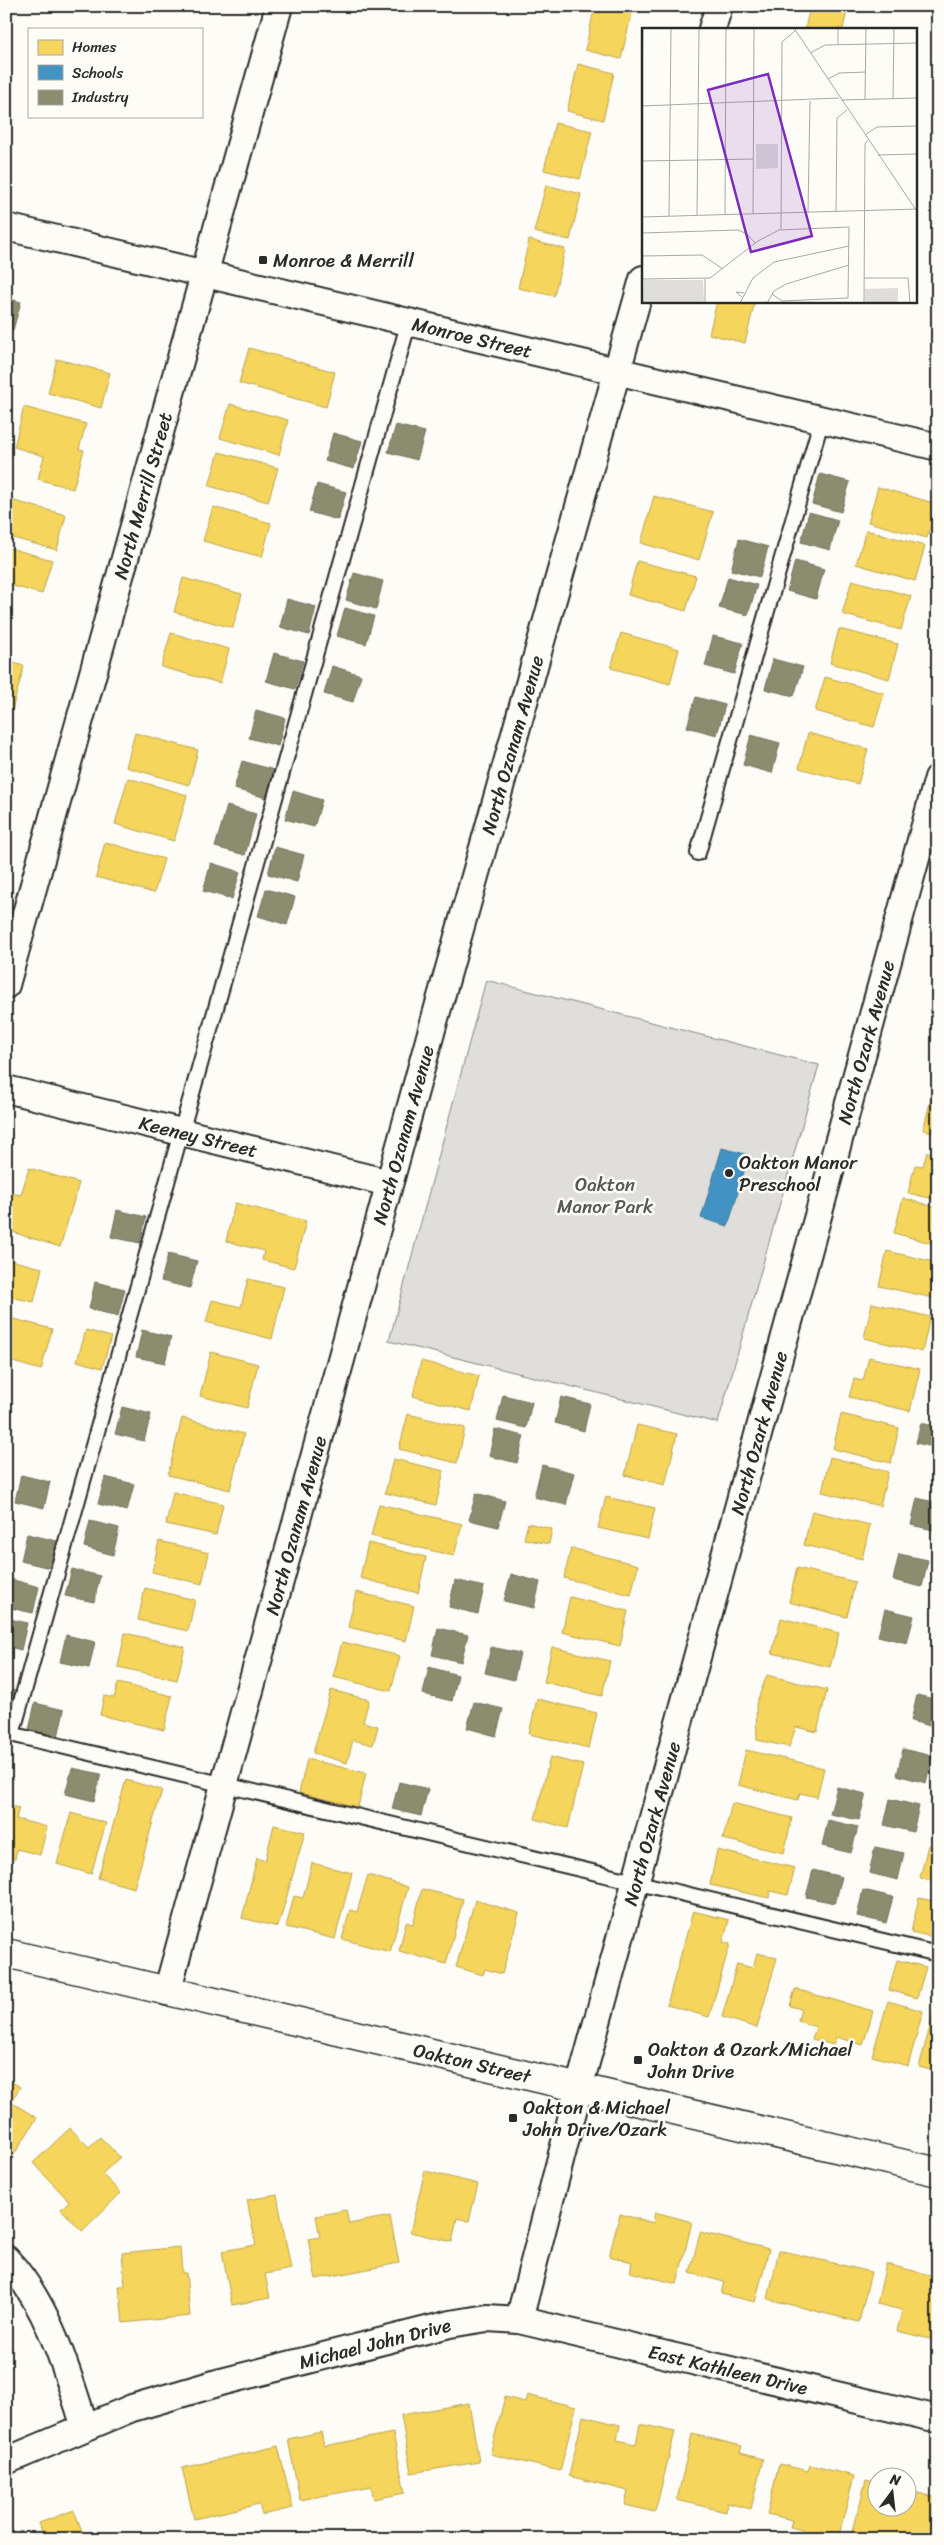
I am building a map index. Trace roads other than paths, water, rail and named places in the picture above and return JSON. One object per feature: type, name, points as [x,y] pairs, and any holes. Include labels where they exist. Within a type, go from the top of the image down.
[{"type":"main road","name":"Oakton Street","points":[[6,1953],[938,2172]]},
{"type":"street","name":"North Merrill Street","points":[[6,985],[279,6]]},
{"type":"street","points":[[712,28],[719,6]]},
{"type":"street","name":"Monroe Street","points":[[6,227],[822,418],[938,447]]},
{"type":"street","name":"North Ozanam Avenue","points":[[167,1992],[389,1182],[642,284]]},
{"type":"street","name":"North Ozark Avenue","points":[[578,2088],[938,778]]},
{"type":"street","name":"Keeney Street","points":[[6,1089],[389,1182]]},
{"type":"street","points":[[520,2320],[578,2088]]},
{"type":"street","points":[[6,2260],[37,2304],[57,2344],[85,2427]]},
{"type":"street","name":"Michael John Drive","points":[[6,2461],[132,2408],[220,2382],[450,2324],[487,2318],[520,2320]]},
{"type":"street","name":"East Kathleen Drive","points":[[520,2320],[938,2419]]},
{"type":"lane","points":[[408,321],[181,1132],[9,1733],[938,1954]]},
{"type":"lane","points":[[698,852],[822,418]]},
{"type":"place","name":"Monroe & Merrill","points":[[263,260]]},
{"type":"place","name":"Oakton Manor Preschool","points":[[729,1173]]},
{"type":"place","name":"Oakton & Ozark/Michael John Drive","points":[[638,2060]]},
{"type":"place","name":"Oakton & Michael John Drive/Ozark","points":[[513,2118]]},
{"type":"park label","name":"Oakton Manor Park","points":[[605,1195]]}]
